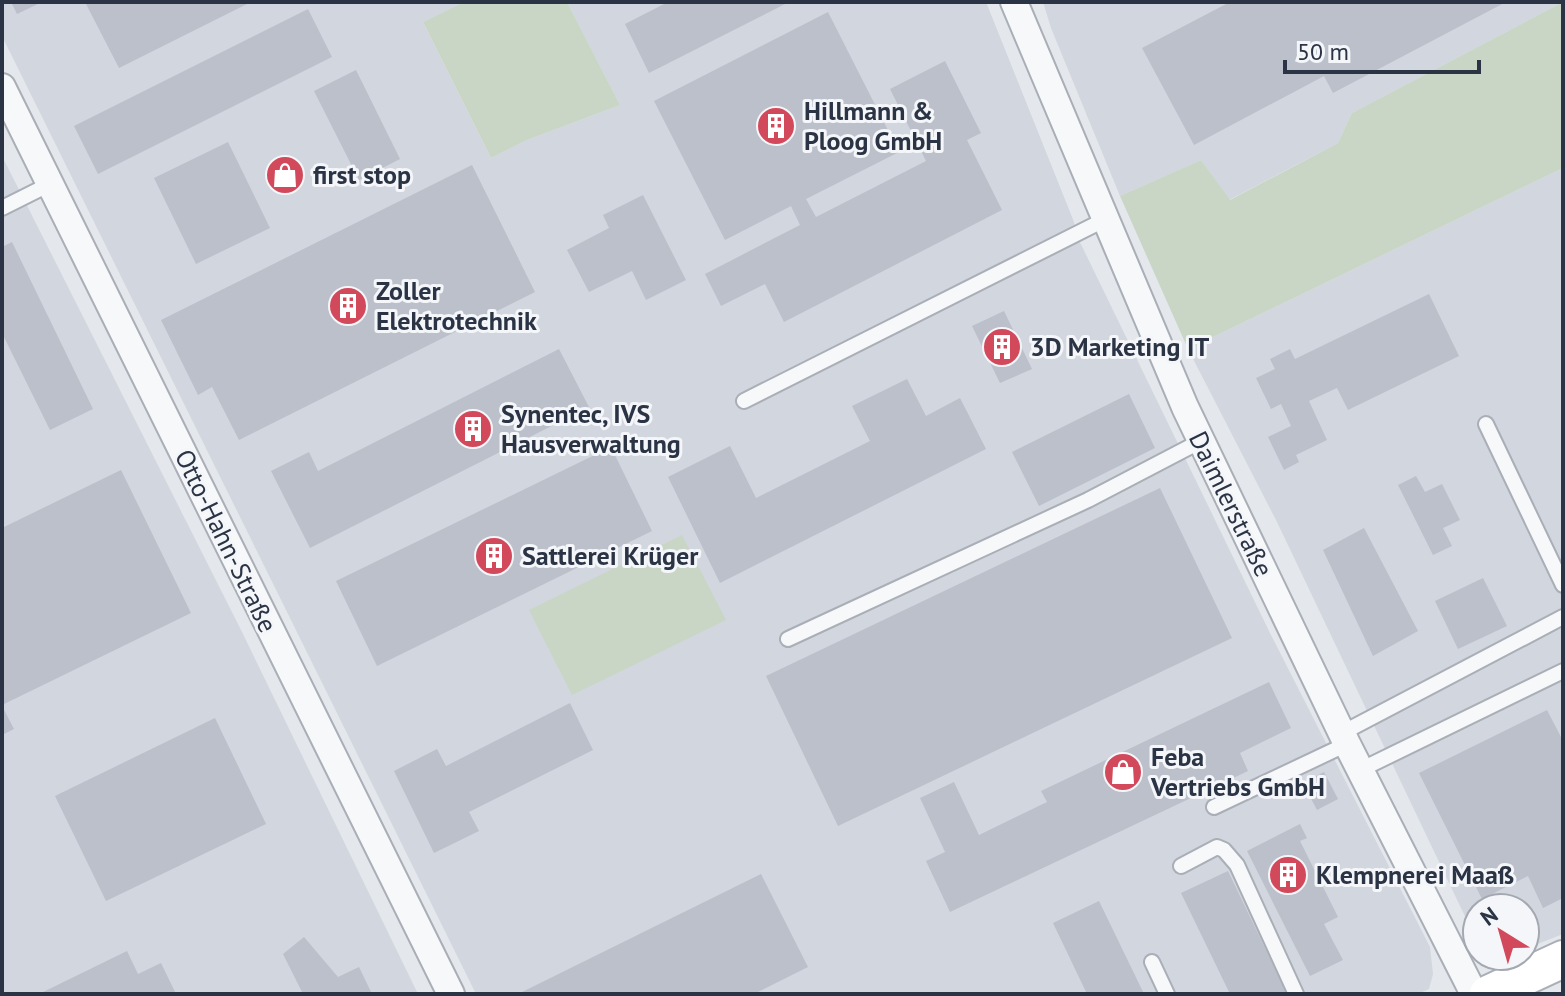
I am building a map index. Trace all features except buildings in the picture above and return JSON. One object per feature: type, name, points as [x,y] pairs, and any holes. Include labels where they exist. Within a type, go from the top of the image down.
[{"type":"street","name":"Daimlerstraße","points":[[1014,2],[1201,441],[1344,738],[1474,994]]},
{"type":"street","name":"Otto-Hahn-Straße","points":[[2,87],[451,994]]},
{"type":"street","points":[[1488,994],[1563,959]]},
{"type":"lane","points":[[2,208],[50,184]]},
{"type":"lane","points":[[744,401],[1106,219]]},
{"type":"lane","points":[[1486,424],[1563,585]]},
{"type":"lane","points":[[788,639],[1088,500],[1201,441]]},
{"type":"lane","points":[[1214,807],[1563,617]]},
{"type":"lane","points":[[1360,770],[1563,671]]},
{"type":"lane","points":[[1181,866],[1217,847],[1224,850],[1237,865],[1296,994]]},
{"type":"lane","points":[[1152,962],[1167,994]]},
{"type":"shaded area","points":[[2,2],[464,2],[423,22],[491,158],[527,140],[620,105],[567,2],[986,2],[1074,222],[1076,234],[1269,631],[1430,947],[1433,974],[1429,989],[1418,994],[476,994],[2,36]]},
{"type":"shaded area","points":[[1043,2],[1563,2],[1352,113],[1338,143],[1229,200],[1201,160],[1120,196]]},
{"type":"shaded area","points":[[2,156],[241,630],[418,994],[2,994]]},
{"type":"shaded area","points":[[1563,168],[1563,934],[1541,943],[1541,892],[1461,892],[1461,908],[1277,522],[1188,349]]},
{"type":"green space","points":[[464,2],[567,2],[620,105],[527,140],[491,158],[423,22]]},
{"type":"green space","points":[[1563,2],[1563,168],[1188,349],[1120,196],[1201,160],[1230,200],[1338,143],[1352,113]]},
{"type":"green space","points":[[682,535],[726,620],[572,695],[529,610]]},
{"type":"place","name":"Hillmann & Ploog GmbH","points":[[776,126]]},
{"type":"place","name":"first stop","points":[[285,175]]},
{"type":"place","name":"Zoller Elektrotechnik","points":[[348,306]]},
{"type":"place","name":"3D Marketing IT","points":[[1002,347]]},
{"type":"place","name":"Synentec, IVS Hausverwaltung","points":[[473,429]]},
{"type":"place","name":"Sattlerei Krüger","points":[[494,556]]},
{"type":"place","name":"Feba Vertriebs GmbH","points":[[1123,772]]},
{"type":"place","name":"Klempnerei Maaß","points":[[1288,875]]}]
